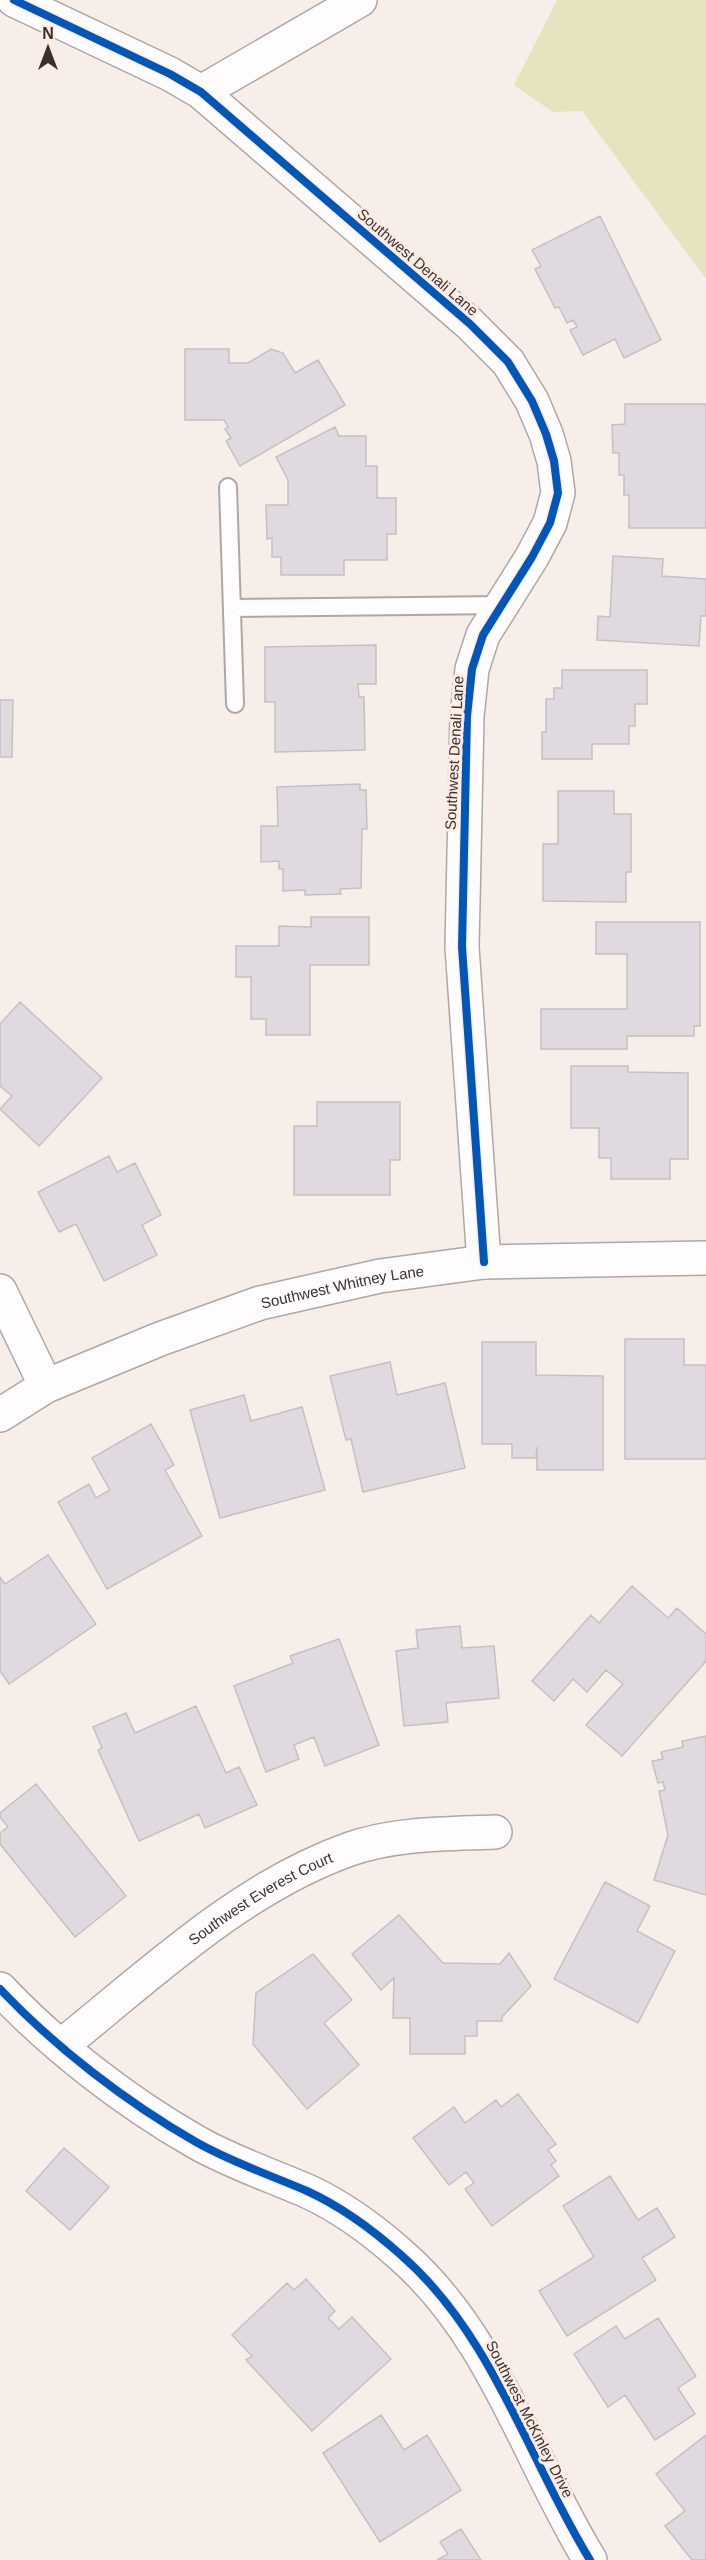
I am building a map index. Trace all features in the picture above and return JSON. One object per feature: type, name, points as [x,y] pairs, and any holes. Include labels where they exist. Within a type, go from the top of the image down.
[{"type":"street","name":"Southwest Denali Lane","points":[[14,0],[170,74],[201,92],[470,324],[508,362],[532,400],[546,434],[554,461],[558,493],[550,523],[532,557],[483,635],[472,669],[467,716],[462,947],[484,1262]]},
{"type":"street","points":[[201,92],[360,0]]},
{"type":"street","name":"Southwest Whitney Lane","points":[[0,1415],[45,1386],[160,1339],[260,1304],[380,1276],[484,1262],[706,1258]]},
{"type":"street","points":[[0,1291],[45,1386]]},
{"type":"street","name":"Southwest Everest Court","points":[[61,2046],[208,1928],[278,1882],[351,1849],[410,1836],[495,1832]]},
{"type":"street","name":"Southwest McKinley Drive","points":[[0,1989],[25,2015],[61,2046],[128,2098],[196,2142],[309,2192],[359,2221],[402,2256],[441,2295],[477,2344],[569,2526],[590,2560]]},
{"type":"lane","points":[[228,487],[235,704]]},
{"type":"lane","points":[[232,608],[503,604]]},
{"type":"green space","points":[[557,0],[706,0],[706,279],[582,111],[553,112],[514,85]]},
{"type":"building","points":[[600,216],[661,340],[624,358],[615,339],[583,355],[570,330],[577,327],[573,320],[567,323],[559,307],[555,308],[535,269],[541,266],[532,250]]},
{"type":"building","points":[[185,349],[229,349],[229,363],[248,363],[271,349],[283,353],[295,373],[318,360],[345,405],[240,466],[226,441],[231,438],[225,429],[228,427],[224,420],[185,420]]},
{"type":"building","points":[[625,404],[706,404],[706,528],[629,528],[629,495],[624,495],[624,475],[619,475],[619,453],[613,453],[612,425],[625,424]]},
{"type":"building","points":[[335,427],[339,436],[366,436],[366,466],[377,466],[377,498],[396,498],[396,534],[387,534],[387,560],[344,560],[344,575],[281,575],[281,557],[272,557],[272,538],[267,539],[266,505],[288,505],[288,480],[276,457]]},
{"type":"building","points":[[613,556],[663,559],[662,576],[706,579],[706,616],[701,616],[699,646],[597,640],[598,616],[610,617]]},
{"type":"building","points":[[376,645],[376,684],[358,684],[359,697],[364,697],[365,750],[275,752],[275,702],[265,702],[265,647]]},
{"type":"building","points":[[562,670],[647,670],[647,704],[635,704],[635,726],[629,726],[629,744],[592,744],[592,759],[542,759],[542,732],[546,732],[546,699],[554,699],[554,688],[562,688]]},
{"type":"building","points":[[0,700],[13,700],[12,757],[0,757]]},
{"type":"building","points":[[360,784],[360,790],[366,790],[367,829],[362,829],[361,888],[340,889],[341,894],[305,895],[305,890],[283,891],[283,869],[279,869],[279,861],[261,862],[261,826],[278,826],[277,787]]},
{"type":"building","points":[[558,791],[614,791],[614,814],[631,814],[631,872],[626,872],[626,902],[543,901],[543,844],[558,844]]},
{"type":"building","points":[[311,917],[369,917],[369,965],[310,965],[310,1035],[266,1035],[266,1019],[251,1019],[251,977],[236,977],[236,946],[279,946],[279,926],[311,927]]},
{"type":"building","points":[[596,922],[700,922],[700,1026],[694,1026],[694,1036],[627,1036],[627,1049],[541,1049],[541,1009],[627,1009],[627,954],[596,954]]},
{"type":"building","points":[[20,1002],[102,1078],[39,1146],[0,1109],[12,1096],[0,1086],[0,1024]]},
{"type":"building","points":[[571,1066],[628,1066],[628,1072],[688,1073],[688,1159],[670,1159],[670,1179],[611,1179],[611,1158],[599,1158],[599,1128],[571,1128]]},
{"type":"building","points":[[317,1102],[400,1102],[400,1160],[390,1160],[390,1195],[294,1195],[294,1126],[317,1126]]},
{"type":"building","points":[[109,1156],[117,1172],[135,1163],[161,1215],[142,1225],[157,1255],[104,1281],[76,1224],[59,1232],[38,1192]]},
{"type":"building","points":[[625,1339],[684,1339],[684,1365],[706,1365],[706,1459],[625,1459]]},
{"type":"building","points":[[482,1342],[536,1342],[536,1375],[603,1376],[603,1470],[537,1470],[537,1447],[536,1458],[512,1458],[512,1444],[482,1444]]},
{"type":"building","points":[[390,1362],[397,1395],[445,1383],[465,1468],[363,1492],[351,1439],[346,1440],[330,1376]]},
{"type":"building","points":[[244,1395],[251,1421],[302,1407],[325,1490],[220,1518],[190,1410]]},
{"type":"building","points":[[151,1424],[174,1465],[165,1470],[202,1536],[107,1589],[58,1502],[89,1484],[96,1498],[110,1490],[92,1458]]},
{"type":"building","points":[[48,1555],[96,1624],[9,1684],[0,1671],[0,1577],[5,1584]]},
{"type":"building","points":[[632,1586],[668,1618],[677,1608],[706,1634],[706,1661],[622,1756],[586,1725],[623,1684],[606,1670],[587,1692],[573,1679],[554,1701],[532,1681],[591,1615],[599,1623]]},
{"type":"building","points":[[460,1626],[462,1648],[494,1646],[499,1698],[446,1703],[448,1722],[404,1726],[396,1651],[418,1648],[416,1630]]},
{"type":"building","points":[[339,1639],[379,1745],[325,1766],[314,1737],[294,1745],[299,1759],[266,1772],[234,1686],[293,1663],[290,1656]]},
{"type":"building","points":[[196,1706],[226,1773],[239,1767],[257,1805],[205,1828],[199,1814],[139,1841],[98,1750],[102,1748],[93,1727],[126,1713],[135,1733]]},
{"type":"building","points":[[706,1736],[706,1895],[654,1880],[668,1835],[659,1791],[665,1790],[663,1782],[658,1783],[652,1761],[663,1759],[661,1752],[683,1747],[682,1741]]},
{"type":"building","points":[[36,1784],[126,1896],[75,1937],[0,1844],[0,1833],[8,1827],[0,1817],[0,1813]]},
{"type":"building","points":[[605,1882],[650,1906],[637,1931],[675,1951],[638,2023],[554,1979]]},
{"type":"building","points":[[399,1915],[443,1963],[500,1964],[509,1953],[531,1986],[502,2017],[502,2021],[477,2021],[477,2036],[465,2036],[465,2054],[410,2054],[410,2018],[393,2018],[394,1978],[381,1990],[352,1954]]},
{"type":"building","points":[[313,1954],[352,2000],[324,2023],[359,2065],[307,2109],[253,2044],[256,1993]]},
{"type":"building","points":[[518,2094],[556,2144],[548,2150],[556,2161],[551,2165],[559,2176],[492,2226],[465,2189],[474,2183],[466,2172],[449,2185],[413,2138],[454,2107],[465,2123],[496,2100],[501,2107]]},
{"type":"building","points":[[64,2148],[109,2187],[70,2230],[26,2191]]},
{"type":"building","points":[[610,2176],[638,2220],[657,2208],[675,2237],[642,2258],[656,2280],[567,2336],[539,2291],[594,2257],[563,2206]]},
{"type":"building","points":[[306,2279],[335,2311],[328,2318],[339,2329],[352,2317],[391,2359],[312,2431],[246,2360],[252,2356],[232,2335],[287,2283],[294,2290]]},
{"type":"building","points":[[658,2318],[696,2376],[678,2388],[695,2414],[655,2440],[625,2395],[608,2407],[574,2354],[616,2326],[625,2339]]},
{"type":"building","points":[[381,2415],[404,2450],[427,2435],[461,2490],[380,2542],[323,2453]]},
{"type":"building","points":[[706,2435],[706,2560],[692,2560],[665,2526],[685,2511],[656,2474]]},
{"type":"building","points":[[461,2529],[481,2560],[437,2560],[448,2554],[440,2542]]},
{"type":"cycle path","points":[[14,0],[170,74],[201,92],[470,324],[508,362],[532,401],[546,434],[554,461],[558,493],[550,523],[532,557],[483,635],[472,669],[467,716],[462,947],[484,1262]]},
{"type":"cycle path","points":[[0,1989],[44,2032],[92,2072],[144,2109],[209,2149],[333,2204],[401,2255],[433,2287],[461,2322],[485,2360],[590,2560]]}]
